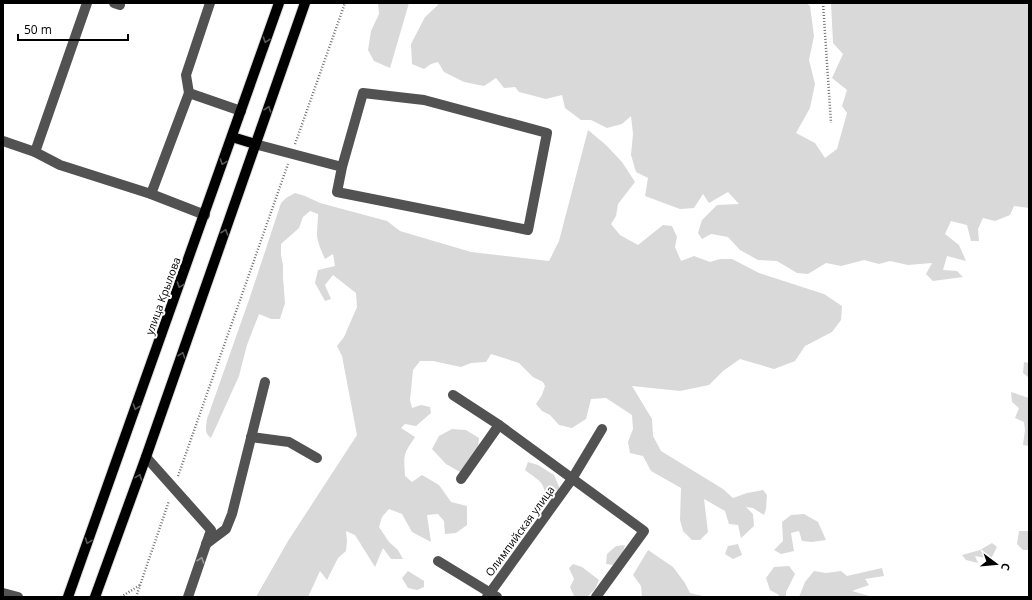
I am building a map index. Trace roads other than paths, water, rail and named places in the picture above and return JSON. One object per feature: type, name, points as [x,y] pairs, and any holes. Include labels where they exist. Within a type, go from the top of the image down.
[{"type":"main road","name":"улица Крылова","points":[[68,597],[279,3]]},
{"type":"main road","points":[[96,597],[305,3]]},
{"type":"main road","points":[[232,137],[256,144]]},
{"type":"street","points":[[35,152],[87,3]]},
{"type":"street","points":[[151,194],[189,93],[186,76],[210,3]]},
{"type":"street","points":[[189,93],[241,111]]},
{"type":"street","points":[[363,93],[424,100],[547,133],[528,230],[337,192],[342,167],[363,93]]},
{"type":"street","points":[[3,141],[35,152],[60,165],[151,194],[205,214]]},
{"type":"street","points":[[256,144],[342,167]]},
{"type":"street","points":[[206,544],[226,529],[232,514],[265,382]]},
{"type":"street","points":[[453,395],[499,425],[644,531],[596,597]]},
{"type":"street","points":[[461,478],[499,425]]},
{"type":"street","name":"Олимпийская улица","points":[[491,595],[572,479],[602,429]]},
{"type":"street","points":[[252,436],[289,442],[317,458]]},
{"type":"street","points":[[146,457],[211,530],[188,597]]},
{"type":"street","points":[[438,561],[491,595]]},
{"type":"street","points":[[3,593],[18,597]]}]
